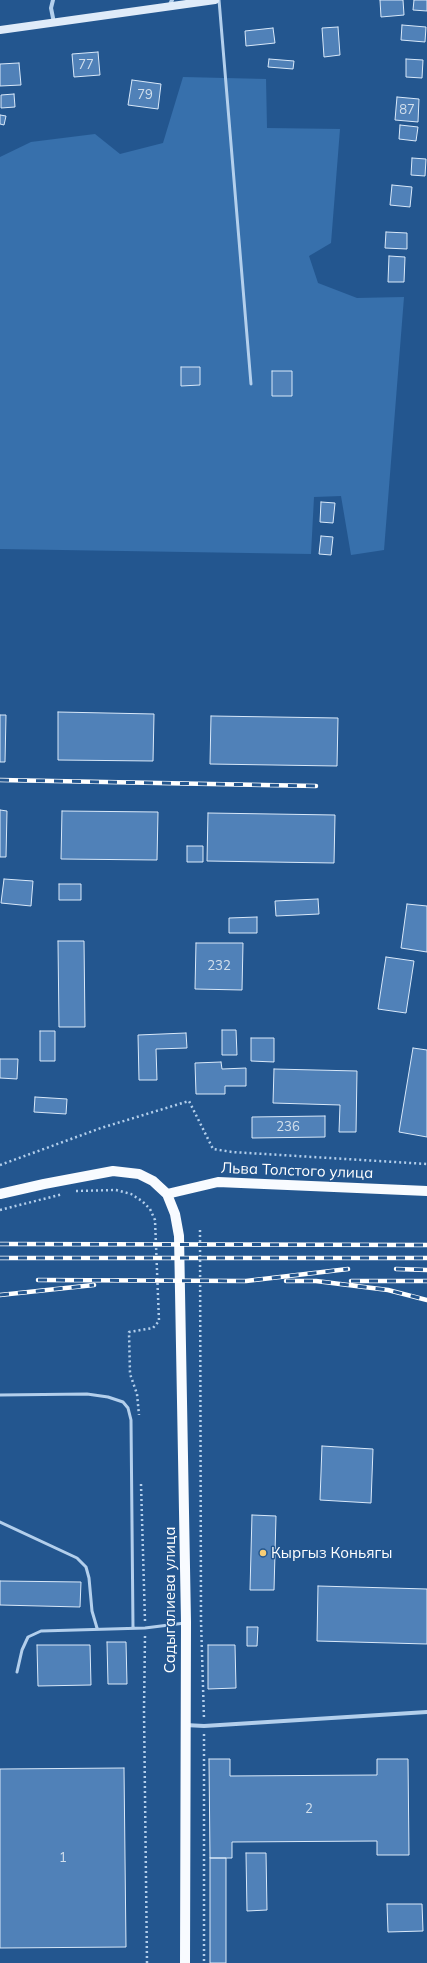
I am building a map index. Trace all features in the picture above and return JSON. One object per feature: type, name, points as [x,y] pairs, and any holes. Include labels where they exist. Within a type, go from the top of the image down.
[{"type":"main road","points":[[0,1194],[44,1184],[113,1172],[139,1174],[153,1181],[167,1194]]},
{"type":"main road","name":"Льва Толстого улица","points":[[167,1194],[218,1182],[427,1191]]},
{"type":"main road","name":"Садыгалиева улица","points":[[167,1194],[175,1214],[180,1236],[186,1622],[185,1963]]},
{"type":"street","points":[[53,0],[52,8],[54,23]]},
{"type":"street","points":[[0,30],[171,4],[215,0]]},
{"type":"street","points":[[185,1725],[204,1726],[427,1712]]},
{"type":"lane","points":[[219,0],[251,384]]},
{"type":"lane","points":[[0,1396],[87,1394],[108,1397],[123,1402],[128,1408],[131,1420],[133,1628]]},
{"type":"lane","points":[[0,1522],[77,1558],[86,1567],[89,1578],[92,1611],[97,1628]]},
{"type":"lane","points":[[17,1672],[22,1650],[28,1637],[41,1631],[97,1628],[146,1628],[186,1622]]},
{"type":"path","points":[[0,1165],[101,1128],[189,1101],[213,1149],[232,1152],[427,1164]]},
{"type":"path","points":[[73,1191],[116,1190],[131,1194],[142,1201],[150,1209],[155,1220],[159,1321],[153,1328],[129,1332],[130,1374],[137,1394],[140,1422]]},
{"type":"path","points":[[0,1210],[66,1193]]},
{"type":"path","points":[[200,1230],[201,1621],[204,1726],[204,1963]]},
{"type":"path","points":[[141,1477],[146,1628],[144,1710],[147,1963]]},
{"type":"shaded area","points":[[183,77],[266,79],[267,128],[340,129],[331,243],[309,256],[318,283],[357,298],[404,297],[384,550],[351,555],[341,496],[314,497],[311,554],[0,549],[0,157],[31,142],[95,134],[120,154],[163,143]]},
{"type":"building","points":[[380,0],[403,0],[404,15],[381,17]]},
{"type":"building","points":[[414,0],[427,0],[427,11],[413,10]]},
{"type":"building","points":[[402,25],[426,27],[425,42],[401,40]]},
{"type":"building","points":[[338,27],[340,55],[324,57],[322,28]]},
{"type":"building","points":[[273,28],[275,43],[246,46],[245,31]]},
{"type":"building","points":[[98,52],[100,75],[74,77],[72,54]]},
{"type":"building","points":[[269,59],[294,61],[293,69],[268,67]]},
{"type":"building","points":[[406,59],[423,60],[422,78],[406,77]]},
{"type":"building","points":[[19,63],[21,85],[0,86],[0,64]]},
{"type":"building","points":[[132,80],[161,84],[158,109],[128,105]]},
{"type":"building","points":[[14,94],[15,107],[1,108],[1,95]]},
{"type":"building","points":[[397,97],[419,99],[418,122],[395,120]]},
{"type":"building","points":[[0,115],[6,116],[4,125],[0,124]]},
{"type":"building","points":[[400,125],[418,127],[416,141],[399,139]]},
{"type":"building","points":[[412,158],[426,159],[425,176],[411,175]]},
{"type":"building","points":[[392,185],[412,187],[410,207],[390,205]]},
{"type":"building","points":[[386,232],[407,233],[407,249],[385,248]]},
{"type":"building","points":[[389,256],[405,257],[404,282],[388,282]]},
{"type":"building","points":[[181,367],[200,367],[200,385],[181,386]]},
{"type":"building","points":[[272,371],[292,371],[292,396],[272,396]]},
{"type":"building","points":[[321,502],[335,503],[333,523],[320,522]]},
{"type":"building","points":[[321,536],[333,537],[331,555],[319,554]]},
{"type":"building","points":[[58,712],[154,714],[153,761],[58,760]]},
{"type":"building","points":[[0,715],[6,715],[5,762],[0,762]]},
{"type":"building","points":[[211,716],[338,718],[337,766],[210,764]]},
{"type":"building","points":[[0,810],[7,811],[6,857],[0,857]]},
{"type":"building","points":[[62,811],[158,812],[157,860],[61,859]]},
{"type":"building","points":[[208,813],[335,815],[334,863],[207,861]]},
{"type":"building","points":[[187,846],[203,846],[203,862],[187,862]]},
{"type":"building","points":[[4,879],[33,881],[31,906],[1,903]]},
{"type":"building","points":[[59,884],[81,884],[81,900],[59,900]]},
{"type":"building","points":[[318,899],[319,914],[276,916],[275,901]]},
{"type":"building","points":[[407,904],[427,906],[427,952],[401,948]]},
{"type":"building","points":[[257,917],[257,933],[229,933],[229,918]]},
{"type":"building","points":[[58,941],[84,941],[85,1027],[59,1027]]},
{"type":"building","points":[[196,943],[243,943],[242,990],[195,989]]},
{"type":"building","points":[[386,957],[414,961],[406,1013],[378,1009]]},
{"type":"building","points":[[222,1030],[236,1030],[237,1055],[222,1055]]},
{"type":"building","points":[[40,1031],[55,1031],[55,1061],[40,1061]]},
{"type":"building","points":[[186,1033],[187,1048],[156,1049],[157,1080],[139,1080],[138,1035]]},
{"type":"building","points":[[251,1038],[274,1038],[274,1062],[251,1061]]},
{"type":"building","points":[[413,1048],[427,1050],[427,1137],[399,1132]]},
{"type":"building","points":[[0,1059],[18,1059],[17,1079],[0,1078]]},
{"type":"building","points":[[221,1062],[222,1069],[246,1068],[246,1086],[225,1086],[225,1094],[196,1094],[195,1063]]},
{"type":"building","points":[[274,1069],[357,1071],[356,1132],[339,1132],[340,1105],[273,1103]]},
{"type":"building","points":[[35,1097],[67,1099],[66,1114],[34,1112]]},
{"type":"building","points":[[325,1116],[325,1137],[252,1138],[252,1117]]},
{"type":"building","points":[[322,1446],[373,1449],[371,1503],[320,1500]]},
{"type":"building","name":"Кыргыз Коньягы","points":[[252,1515],[276,1516],[274,1590],[250,1590]]},
{"type":"building","points":[[0,1581],[81,1582],[80,1607],[0,1605]]},
{"type":"building","points":[[318,1586],[427,1589],[427,1644],[317,1641]]},
{"type":"building","points":[[247,1627],[258,1627],[257,1646],[247,1646]]},
{"type":"building","points":[[107,1642],[126,1642],[127,1684],[108,1684]]},
{"type":"building","points":[[37,1645],[90,1645],[91,1685],[38,1686]]},
{"type":"building","points":[[208,1645],[235,1645],[236,1688],[208,1689]]},
{"type":"building","points":[[209,1759],[230,1759],[230,1776],[377,1775],[377,1759],[408,1759],[409,1855],[377,1855],[377,1841],[232,1842],[232,1858],[210,1858]]},
{"type":"building","points":[[124,1768],[126,1947],[0,1948],[0,1769]]},
{"type":"building","points":[[246,1853],[266,1853],[267,1910],[247,1911]]},
{"type":"building","points":[[210,1858],[226,1858],[226,1963],[210,1963]]},
{"type":"building","points":[[387,1904],[422,1904],[423,1931],[388,1932]]},
{"type":"railway","points":[[0,780],[316,786]]},
{"type":"railway","points":[[0,1244],[427,1245]]},
{"type":"railway","points":[[0,1258],[427,1258]]},
{"type":"railway","points":[[38,1280],[246,1281],[348,1269]]},
{"type":"railway","points":[[396,1269],[427,1270]]},
{"type":"railway","points":[[286,1281],[316,1281],[388,1290],[427,1300]]},
{"type":"railway","points":[[351,1281],[427,1281]]},
{"type":"railway","points":[[0,1295],[94,1285]]},
{"type":"place","name":"Кыргыз Коньягы","points":[[263,1553]]}]
